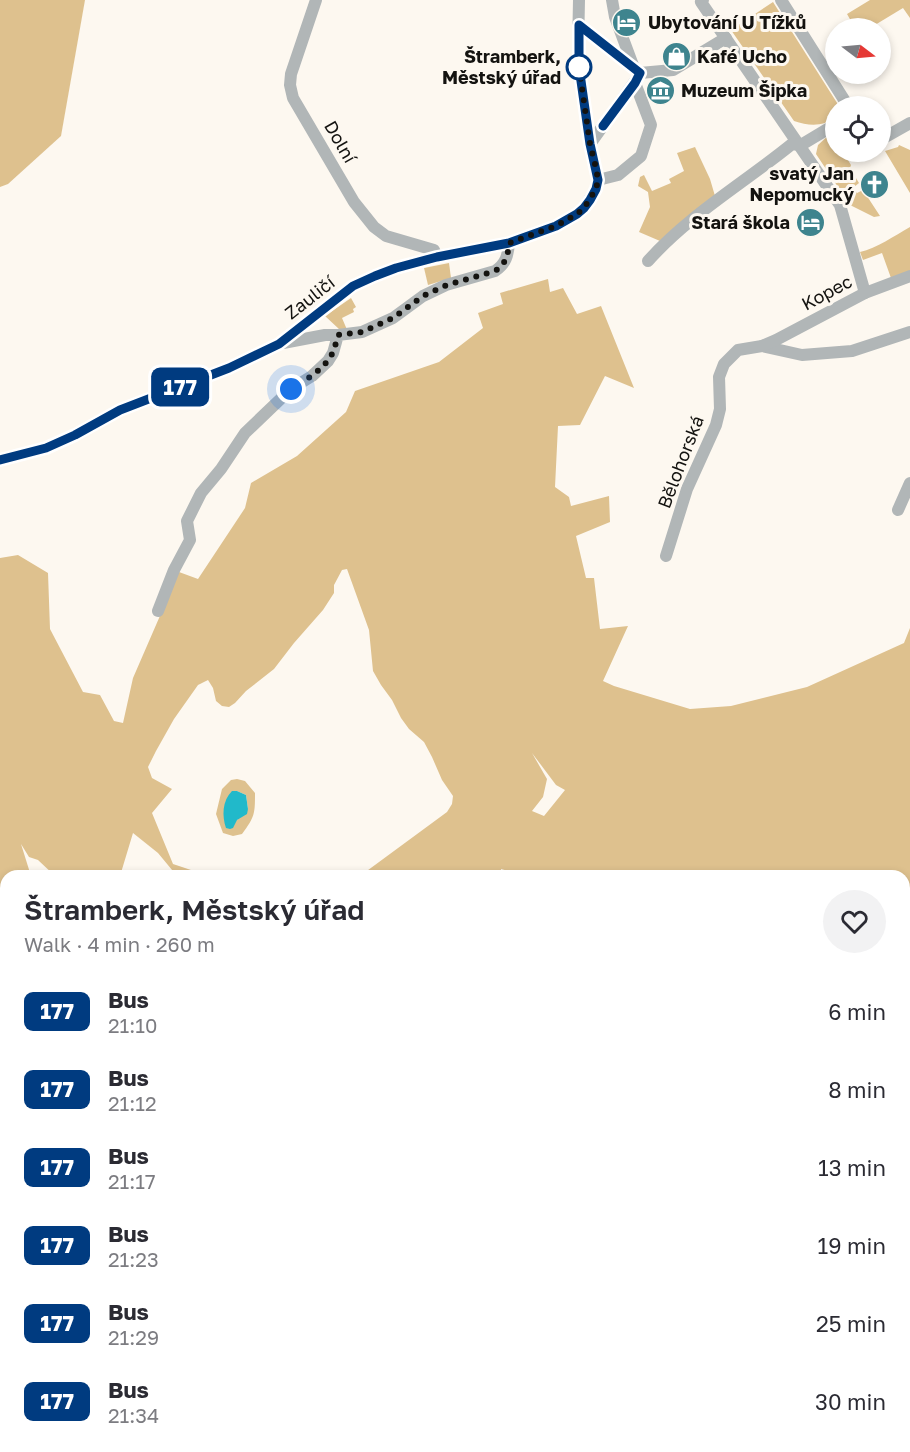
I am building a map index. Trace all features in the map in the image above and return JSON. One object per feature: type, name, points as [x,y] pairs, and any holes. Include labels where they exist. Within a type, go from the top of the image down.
[{"type":"street","name":"Dolní","points":[[316,0],[291,74],[290,85],[293,98],[354,202],[374,227],[386,236],[434,250],[437,257]]},
{"type":"street","points":[[579,0],[579,67],[590,144],[598,180],[618,175],[641,156],[651,125],[615,17],[612,0]]},
{"type":"street","points":[[781,0],[842,96]]},
{"type":"street","points":[[705,5],[840,205],[865,293]]},
{"type":"street","points":[[579,25],[636,75],[673,70],[726,38]]},
{"type":"street","points":[[590,144],[627,92],[636,75]]},
{"type":"street","points":[[891,134],[910,123]]},
{"type":"street","points":[[648,261],[662,245],[704,210],[792,144],[801,146],[825,131]]},
{"type":"street","name":"Zauličí","points":[[0,460],[46,448],[120,410],[229,368],[279,344],[353,286],[396,268],[437,257],[509,243],[556,226],[584,208],[596,189],[598,180]]},
{"type":"street","points":[[279,344],[326,335],[362,332],[393,318],[423,296],[447,285],[502,267],[508,257],[509,243]]},
{"type":"street","name":"Kopec","points":[[738,350],[762,346],[776,340],[865,293],[910,276]]},
{"type":"street","name":"Kopec","points":[[762,346],[802,355],[852,351],[910,332]]},
{"type":"street","points":[[158,611],[174,570],[190,540],[187,521],[201,493],[221,469],[245,433],[291,389],[312,376],[328,361],[338,335]]},
{"type":"street","name":"Bělohorská","points":[[666,556],[687,489],[716,425],[720,409],[719,377],[724,364],[738,350]]},
{"type":"street","points":[[898,510],[910,483]]},
{"type":"shaded area","points":[[0,0],[85,0],[61,136],[8,184],[0,187]]},
{"type":"shaded area","points":[[870,0],[910,0],[910,18],[903,8],[886,18],[849,18],[847,14]]},
{"type":"shaded area","points":[[773,2],[833,96],[825,96],[825,123],[810,125],[794,121],[731,30]]},
{"type":"shaded area","points":[[825,139],[825,162],[849,162],[859,183],[854,187],[857,193],[863,190],[880,216],[874,217],[850,205],[816,154],[818,145]]},
{"type":"shaded area","points":[[899,145],[910,150],[910,193],[891,161],[891,149]]},
{"type":"shaded area","points":[[695,147],[715,196],[660,241],[639,232],[650,207],[648,192],[638,186],[640,177],[644,175],[652,191],[671,183],[669,179],[684,171],[677,153]]},
{"type":"shaded area","points":[[910,227],[910,272],[891,278],[882,253],[863,260],[860,252],[879,245]]},
{"type":"shaded area","points":[[449,263],[451,278],[428,285],[424,268]]},
{"type":"shaded area","points":[[548,279],[550,292],[563,288],[577,314],[601,306],[634,388],[605,376],[580,425],[558,426],[555,487],[569,497],[571,506],[609,496],[610,522],[576,536],[586,578],[594,578],[600,629],[628,626],[603,681],[690,709],[731,706],[807,687],[904,643],[910,628],[910,870],[368,870],[447,812],[452,804],[453,796],[442,780],[424,742],[409,729],[401,718],[373,671],[369,630],[347,569],[342,570],[334,585],[334,593],[323,610],[274,669],[229,707],[222,706],[216,701],[213,688],[208,680],[198,685],[174,719],[156,751],[148,767],[152,778],[172,789],[152,813],[173,864],[191,870],[172,870],[158,853],[133,833],[122,870],[49,870],[38,860],[29,857],[21,844],[29,870],[0,870],[0,558],[18,555],[48,573],[50,629],[83,692],[100,695],[114,721],[123,723],[133,678],[179,572],[198,579],[245,508],[251,483],[297,456],[346,412],[355,391],[439,362],[483,328],[478,313],[503,304],[500,293]],"holes":[[[532,753],[556,785],[565,790],[544,816],[532,811],[543,797],[547,779]]]},
{"type":"shaded area","points":[[351,298],[356,307],[353,309],[354,312],[342,318],[348,332],[339,329],[325,316]]},
{"type":"shaded area","points":[[231,780],[245,781],[255,793],[254,810],[250,823],[242,834],[233,836],[223,833],[216,814],[222,789]],"holes":[[[233,791],[246,795],[248,809],[237,820],[224,813],[226,801]]]},
{"type":"water","points":[[232,791],[246,795],[248,809],[247,814],[237,820],[230,829],[226,828],[224,809],[226,799]]},
{"type":"bus line","name":"177","points":[[0,460],[46,448],[120,410],[229,368],[279,344],[353,286],[375,276],[437,257],[509,243],[556,226],[577,214],[590,200],[598,180],[590,144],[579,67],[579,25],[640,73],[603,126]]},
{"type":"place","name":"Ubytování U Tížků","points":[[627,23]]},
{"type":"place","name":"Kafé Ucho","points":[[676,57]]},
{"type":"place","name":"Štramberk, Městský úřad","points":[[579,67]]},
{"type":"place","name":"Muzeum Šipka","points":[[660,91]]},
{"type":"place","name":"svatý Jan Nepomucký","points":[[875,184]]},
{"type":"place","name":"Stará škola","points":[[811,223]]},
{"type":"route","points":[[291,389],[312,376],[328,361],[338,335],[362,332],[393,318],[423,296],[447,285],[495,271],[502,267],[508,257],[509,243],[556,226],[584,208],[596,189],[598,180],[590,144],[579,67]]}]
